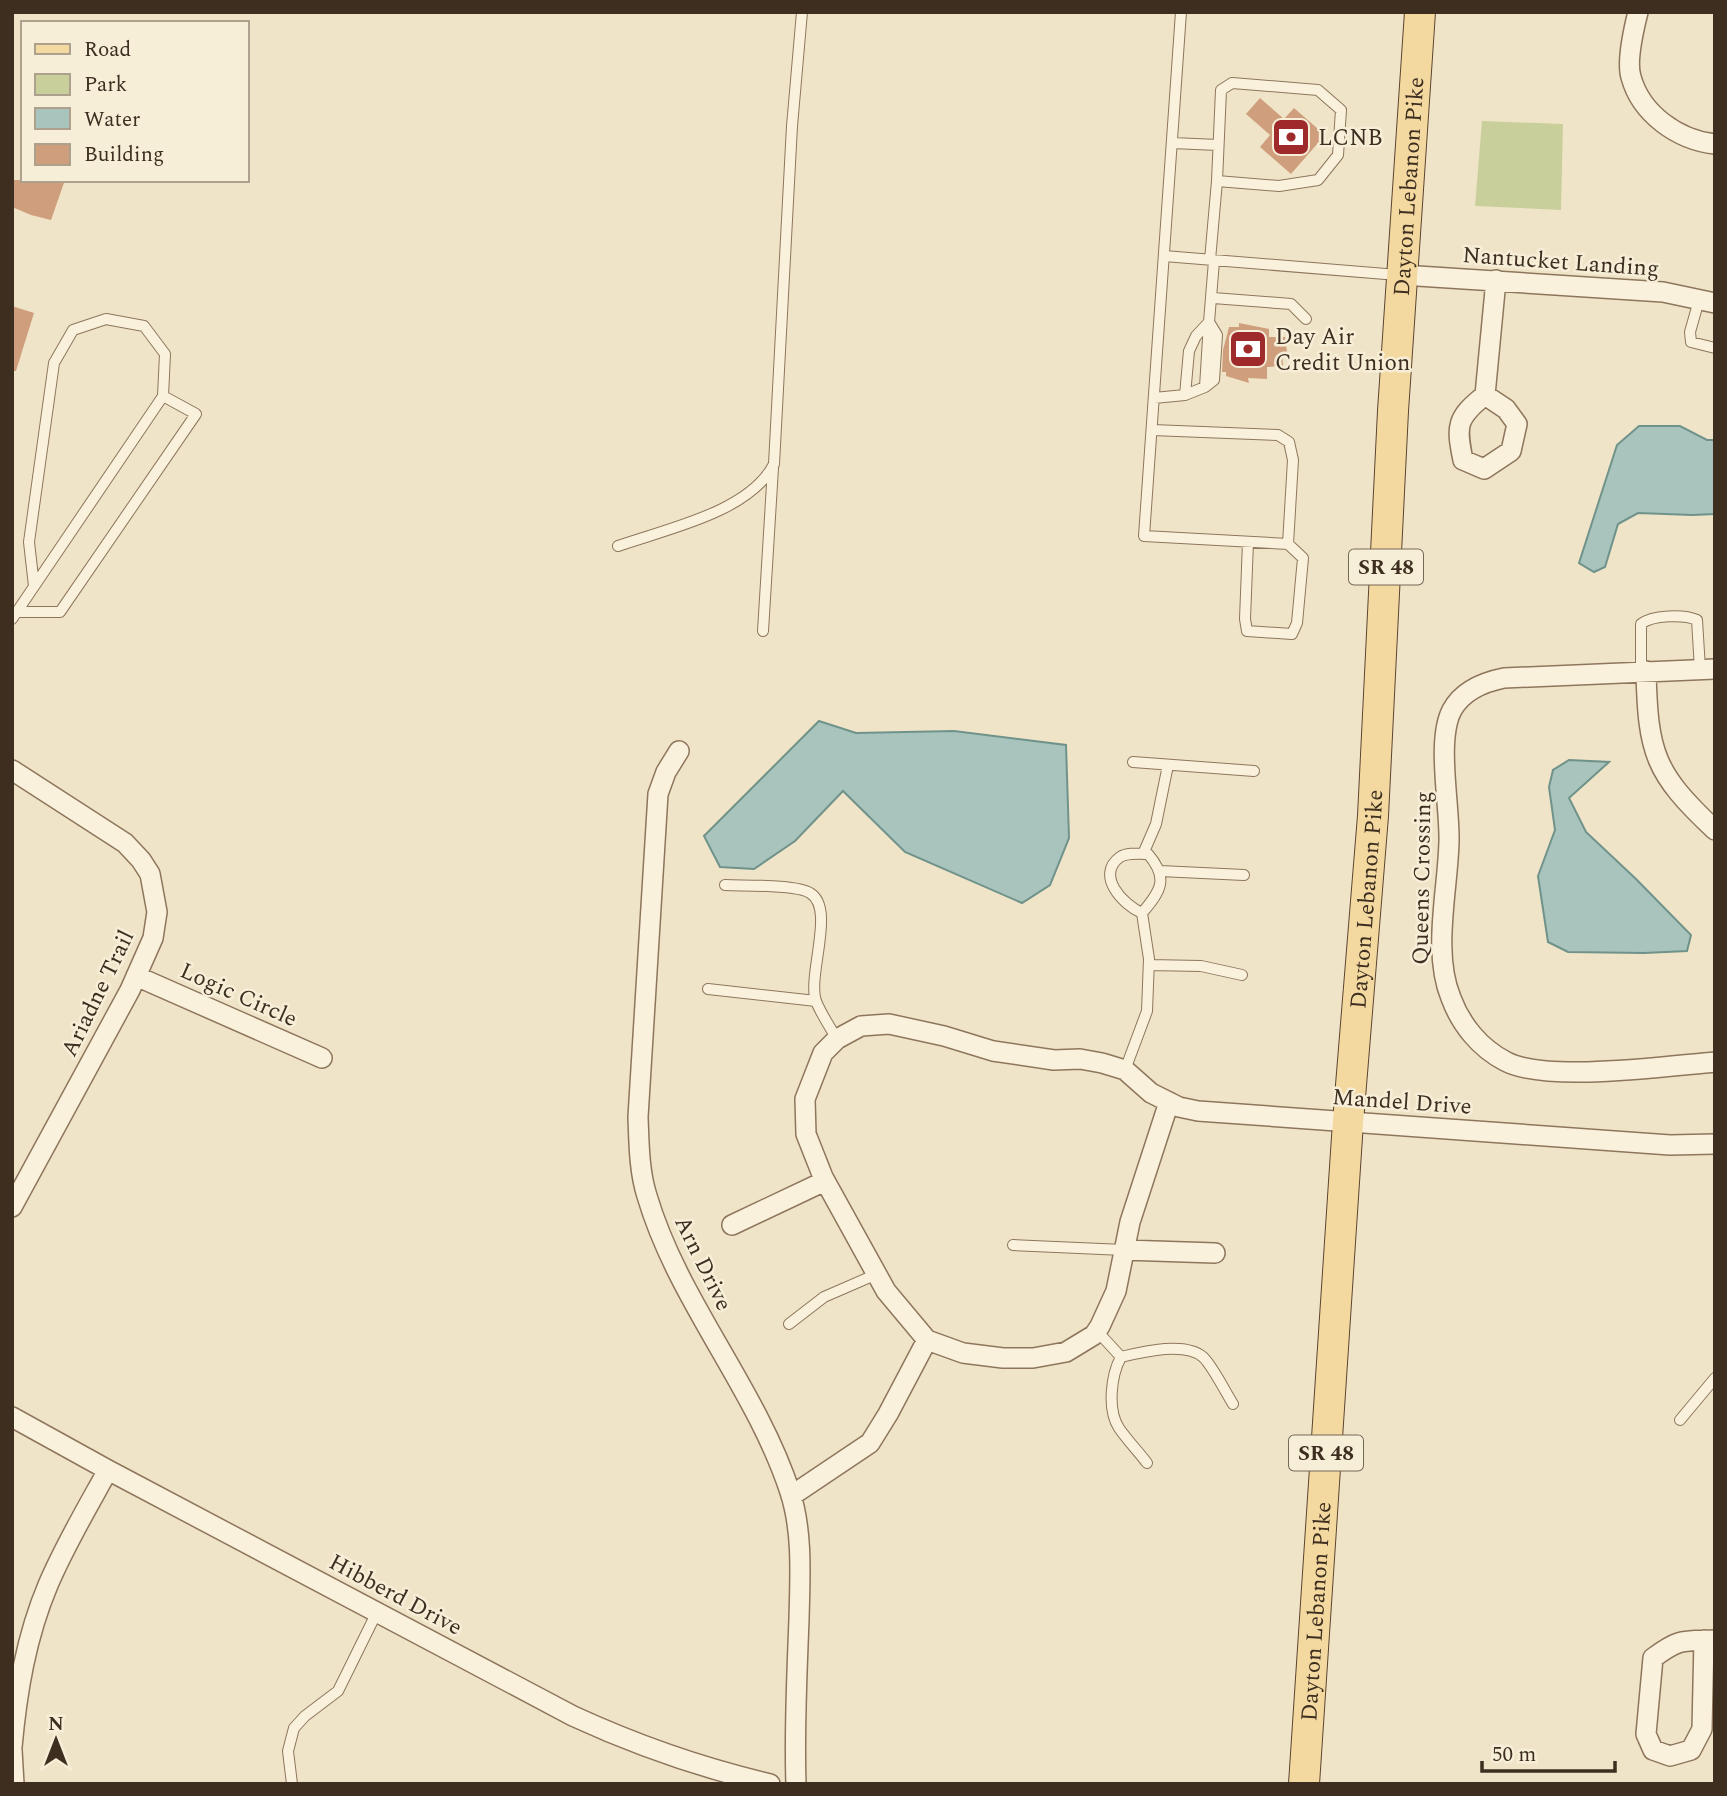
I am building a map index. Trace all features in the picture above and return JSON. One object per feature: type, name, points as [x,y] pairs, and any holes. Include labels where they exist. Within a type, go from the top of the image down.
[{"type":"main road","name":"Dayton Lebanon Pike","points":[[1304,1784],[1348,1122],[1373,816],[1393,411],[1420,12]]},
{"type":"street","points":[[1638,12],[1633,31],[1630,75],[1643,103],[1667,127],[1698,142],[1715,144]]},
{"type":"street","name":"Nantucket Landing","points":[[1402,275],[1663,292],[1707,302]]},
{"type":"street","points":[[1485,395],[1496,280]]},
{"type":"street","name":"Queens Crossing","points":[[1708,669],[1504,678],[1475,687],[1463,696],[1452,709],[1444,744],[1449,841],[1443,937],[1445,980],[1451,1000],[1464,1023],[1476,1040],[1490,1052],[1518,1067],[1553,1071],[1593,1071],[1715,1062]]},
{"type":"street","points":[[1643,671],[1647,721],[1651,744],[1659,765],[1689,805],[1715,830]]},
{"type":"street","name":"Arn Drive","points":[[679,751],[666,772],[659,794],[638,1117],[640,1160],[646,1194],[662,1239],[777,1456],[791,1496],[798,1532],[800,1575],[796,1784]]},
{"type":"street","name":"Ariadne Trail","points":[[12,770],[125,843],[150,874],[156,912],[153,938],[136,976],[12,1207]]},
{"type":"street","name":"Logic Circle","points":[[136,976],[322,1058]]},
{"type":"street","name":"Mandel Drive","points":[[837,1039],[861,1026],[889,1024],[944,1036],[993,1051],[1054,1060],[1080,1059],[1099,1062],[1125,1070],[1151,1093],[1179,1107],[1198,1111],[1670,1144],[1715,1144]]},
{"type":"street","points":[[837,1039],[823,1054],[805,1099],[806,1134],[825,1181],[886,1291],[927,1340],[963,1353],[1003,1358],[1033,1358],[1066,1352],[1094,1335],[1116,1292],[1130,1222],[1169,1102]]},
{"type":"street","points":[[732,1225],[825,1181]]},
{"type":"street","points":[[1124,1250],[1215,1253]]},
{"type":"street","points":[[791,1496],[870,1443],[927,1340]]},
{"type":"street","name":"Hibberd Drive","points":[[12,1417],[573,1716],[618,1736],[705,1767],[770,1784]]},
{"type":"street","points":[[14,1784],[12,1749],[15,1714],[24,1659],[34,1624],[63,1552],[108,1470]]},
{"type":"street","points":[[1710,1640],[1702,1730],[1691,1750],[1670,1756],[1653,1750],[1646,1734],[1653,1658],[1675,1642],[1710,1640]]},
{"type":"lane","points":[[763,631],[792,126],[803,12]]},
{"type":"lane","points":[[1181,12],[1144,536],[1288,544],[1303,558],[1297,623],[1292,634],[1247,631],[1245,619],[1248,542]]},
{"type":"lane","points":[[1154,398],[1185,395],[1205,387],[1213,298],[1212,260],[1221,90],[1232,83],[1318,90],[1341,110],[1338,155],[1318,180],[1279,186],[1217,181]]},
{"type":"lane","points":[[1172,144],[1219,145]]},
{"type":"lane","points":[[1164,256],[1402,275]]},
{"type":"lane","points":[[1213,298],[1291,304],[1306,319]]},
{"type":"lane","points":[[1707,302],[1689,332],[1691,342],[1715,348]]},
{"type":"lane","points":[[15,616],[163,396],[165,354],[144,326],[106,319],[74,330],[54,363],[29,541],[34,586]]},
{"type":"lane","points":[[1185,395],[1189,351],[1196,336],[1209,322]]},
{"type":"lane","points":[[15,616],[60,612],[196,414],[163,396]]},
{"type":"lane","points":[[1152,430],[1278,435],[1289,442],[1293,460],[1288,544]]},
{"type":"lane","points":[[618,546],[720,510],[743,498],[760,484],[774,464]]},
{"type":"lane","points":[[1643,671],[1641,624],[1647,620],[1668,618],[1692,618],[1697,621],[1708,669]]},
{"type":"lane","points":[[1133,762],[1254,771]]},
{"type":"lane","points":[[1143,854],[1156,824],[1168,765]]},
{"type":"lane","points":[[1125,1070],[1147,1011],[1149,965],[1142,913],[1157,891],[1162,878],[1148,854],[1121,857],[1112,870],[1111,880],[1118,896],[1129,908],[1142,913]]},
{"type":"lane","points":[[1160,871],[1244,875]]},
{"type":"lane","points":[[725,885],[794,888],[808,891],[817,898],[821,910],[815,963],[816,1001],[837,1039]]},
{"type":"lane","points":[[1149,965],[1201,967],[1242,975]]},
{"type":"lane","points":[[708,989],[816,1001]]},
{"type":"lane","points":[[1013,1245],[1124,1250]]},
{"type":"lane","points":[[789,1324],[824,1297],[877,1274]]},
{"type":"lane","points":[[1097,1331],[1121,1357]]},
{"type":"lane","points":[[1147,1463],[1117,1426],[1113,1386],[1115,1367],[1121,1357],[1156,1349],[1185,1350],[1203,1356],[1233,1404]]},
{"type":"lane","points":[[1680,1420],[1715,1378]]},
{"type":"lane","points":[[292,1784],[288,1751],[293,1728],[338,1691],[377,1612]]},
{"type":"green space","points":[[1482,121],[1563,124],[1561,210],[1475,206]]},
{"type":"water","points":[[1639,426],[1680,426],[1707,440],[1715,440],[1715,514],[1638,513],[1618,524],[1605,567],[1594,572],[1579,563],[1617,445]]},
{"type":"water","points":[[819,721],[856,733],[954,731],[1066,745],[1069,838],[1050,885],[1022,903],[905,852],[843,791],[795,841],[754,869],[720,867],[704,836]]},
{"type":"water","points":[[1569,760],[1609,762],[1569,798],[1586,832],[1691,935],[1687,951],[1568,952],[1548,942],[1538,876],[1555,830],[1549,787],[1553,770]]},
{"type":"building","points":[[1260,98],[1284,119],[1294,108],[1325,135],[1291,174],[1260,147],[1270,135],[1246,114]]},
{"type":"building","points":[[12,180],[64,182],[51,220],[12,207]]},
{"type":"building","points":[[12,306],[34,313],[16,371],[12,371]]},
{"type":"building","points":[[1239,323],[1269,329],[1269,337],[1285,337],[1287,352],[1282,352],[1283,366],[1267,367],[1267,379],[1248,378],[1249,383],[1226,376],[1226,372],[1222,372],[1223,350],[1229,327],[1239,327]]},
{"type":"place","name":"LCNB","points":[[1291,137]]},
{"type":"place","name":"Day Air Credit Union","points":[[1248,349]]}]
